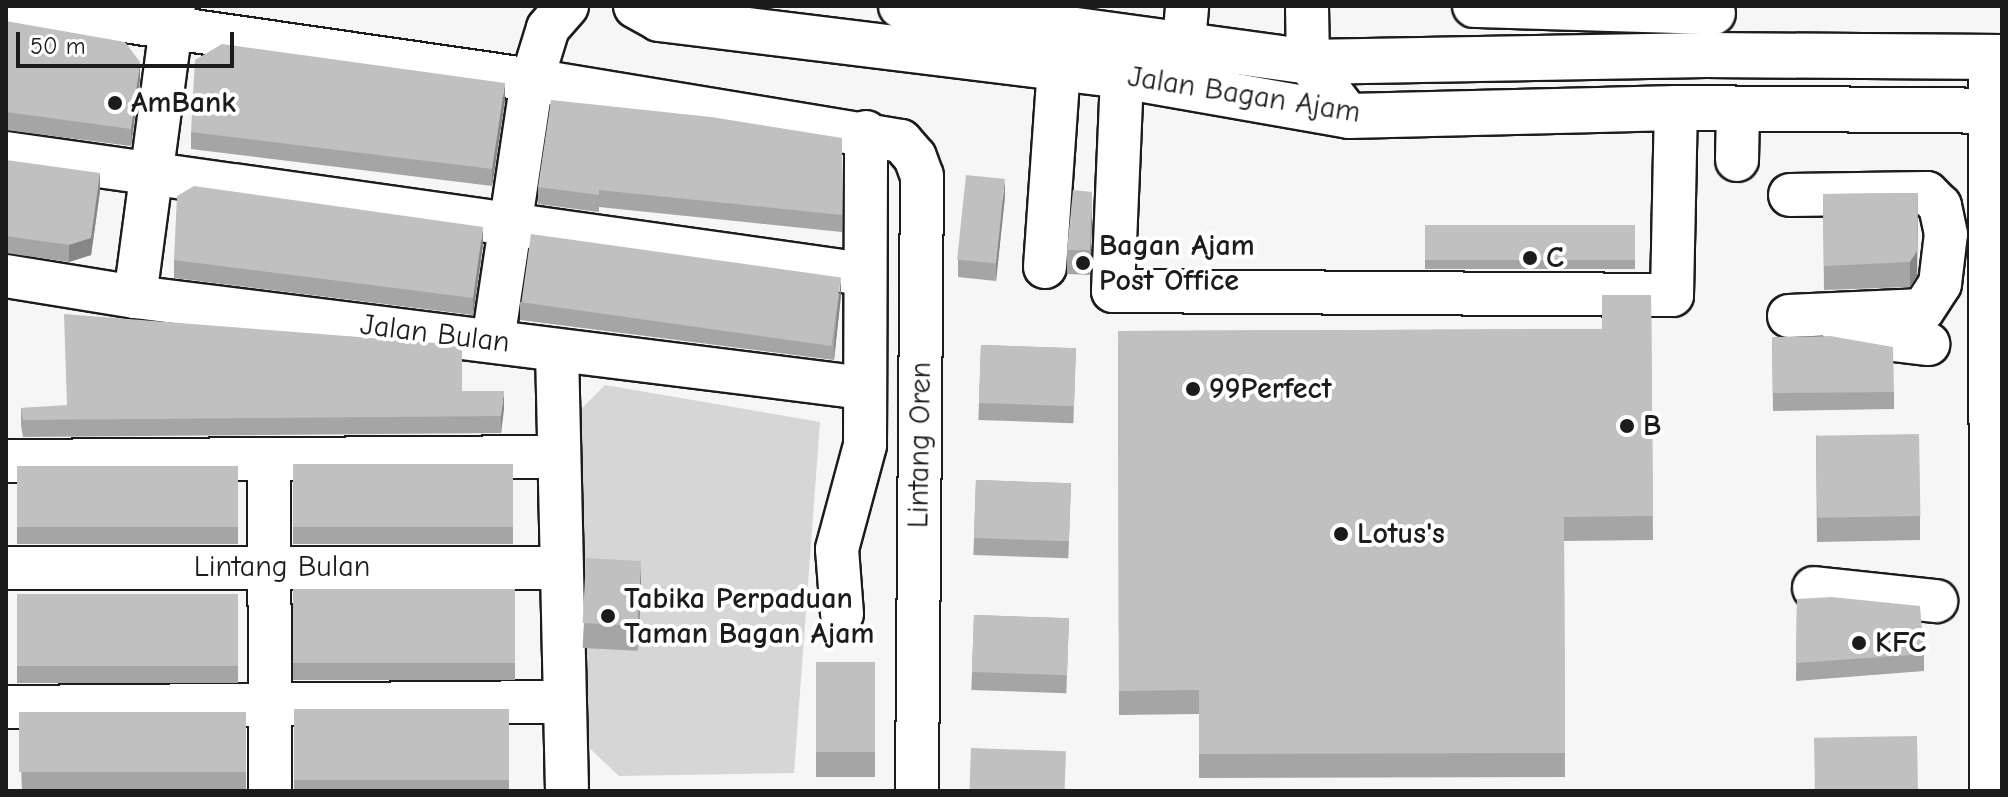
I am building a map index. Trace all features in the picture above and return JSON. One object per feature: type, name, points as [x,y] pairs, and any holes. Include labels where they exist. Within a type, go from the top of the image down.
[{"type":"main road","name":"Jalan Bagan Ajam","points":[[636,6],[659,19],[1122,76],[1349,116],[1676,108],[1996,111]]},
{"type":"main road","name":"Jalan Bagan Ajam","points":[[901,6],[1186,24],[1308,62],[1996,57]]},
{"type":"street","name":"Lintang Oren","points":[[21,6],[170,15],[532,80],[866,132],[901,141],[915,157],[922,176],[917,791]]},
{"type":"street","points":[[521,6],[532,80]]},
{"type":"street","points":[[493,341],[532,80],[548,28],[567,6]]},
{"type":"street","points":[[1307,6],[1308,62],[1349,116]]},
{"type":"street","points":[[1474,6],[1714,13]]},
{"type":"street","points":[[135,297],[170,15]]},
{"type":"street","points":[[1991,791],[1996,635],[1996,57]]},
{"type":"street","points":[[1045,267],[1059,69]]},
{"type":"street","points":[[1122,76],[1113,291],[1672,295],[1676,108]]},
{"type":"street","points":[[1737,160],[1738,110]]},
{"type":"street","points":[[842,614],[837,549],[865,445],[866,132]]},
{"type":"street","points":[[6,153],[151,177],[511,220],[864,274]]},
{"type":"street","points":[[1790,195],[1927,193],[1940,206],[1946,234],[1940,284],[1923,310],[1804,323],[1928,344]]},
{"type":"street","name":"Jalan Bulan","points":[[6,276],[135,297],[864,388]]},
{"type":"street","points":[[557,350],[561,702],[567,791]]},
{"type":"street","points":[[6,461],[556,457]]},
{"type":"street","points":[[269,459],[270,791]]},
{"type":"street","name":"Lintang Bulan","points":[[6,568],[558,568]]},
{"type":"street","points":[[1814,588],[1936,601]]},
{"type":"street","points":[[6,707],[561,702]]},
{"type":"shaded area","points":[[605,385],[820,422],[794,773],[619,776],[584,743],[581,409]]},
{"type":"building","points":[[6,21],[125,42],[140,62],[131,129],[6,112]]},
{"type":"building","points":[[222,44],[505,83],[492,169],[191,132],[195,60]]},
{"type":"building","points":[[551,100],[711,117],[842,138],[842,215],[599,190],[599,195],[538,187]]},
{"type":"building","points":[[6,160],[100,173],[91,238],[69,245],[6,236]]},
{"type":"building","points":[[966,175],[1005,179],[996,264],[957,260]]},
{"type":"building","points":[[194,186],[483,227],[473,298],[174,260],[177,196]]},
{"type":"building","points":[[1073,190],[1092,192],[1090,250],[1067,250]]},
{"type":"building","points":[[1918,193],[1917,251],[1910,262],[1824,266],[1823,194]]},
{"type":"building","points":[[1425,225],[1635,225],[1635,260],[1425,260]]},
{"type":"building","points":[[531,234],[841,278],[831,346],[521,302]]},
{"type":"building","name":"Lotus's","points":[[1602,295],[1651,295],[1653,516],[1564,517],[1565,753],[1199,754],[1199,690],[1119,691],[1118,331],[1602,329]]},
{"type":"building","points":[[64,314],[462,345],[462,391],[504,391],[501,416],[23,420],[21,408],[67,405]]},
{"type":"building","points":[[1830,336],[1893,347],[1894,392],[1773,393],[1772,337]]},
{"type":"building","points":[[981,345],[1076,348],[1074,406],[979,403]]},
{"type":"building","points":[[1919,434],[1920,516],[1817,518],[1816,436]]},
{"type":"building","points":[[293,464],[513,464],[513,527],[293,527]]},
{"type":"building","points":[[17,466],[238,466],[238,527],[17,527]]},
{"type":"building","points":[[976,480],[1071,483],[1069,541],[974,538]]},
{"type":"building","points":[[586,558],[641,561],[638,626],[583,623]]},
{"type":"building","points":[[293,589],[515,589],[515,663],[293,663]]},
{"type":"building","points":[[17,594],[238,594],[238,666],[17,666]]},
{"type":"building","name":"KFC","points":[[1831,597],[1920,606],[1924,654],[1796,663],[1797,599]]},
{"type":"building","points":[[974,615],[1069,618],[1067,675],[972,672]]},
{"type":"building","points":[[816,662],[875,662],[875,752],[816,752]]},
{"type":"building","points":[[294,709],[509,709],[509,780],[294,780]]},
{"type":"building","points":[[19,712],[246,712],[246,772],[19,772]]},
{"type":"building","points":[[1917,736],[1918,791],[1815,791],[1814,738]]},
{"type":"building","points":[[971,748],[1066,751],[1065,791],[969,791]]},
{"type":"place","name":"AmBank","points":[[115,103]]},
{"type":"place","name":"C","points":[[1530,258]]},
{"type":"place","name":"Bagan Ajam Post Office","points":[[1083,263]]},
{"type":"place","name":"99Perfect","points":[[1193,389]]},
{"type":"place","name":"B","points":[[1627,426]]},
{"type":"place","name":"Lotus's","points":[[1341,534]]},
{"type":"place","name":"Tabika Perpaduan Taman Bagan Ajam","points":[[608,616]]},
{"type":"place","name":"KFC","points":[[1859,643]]}]
